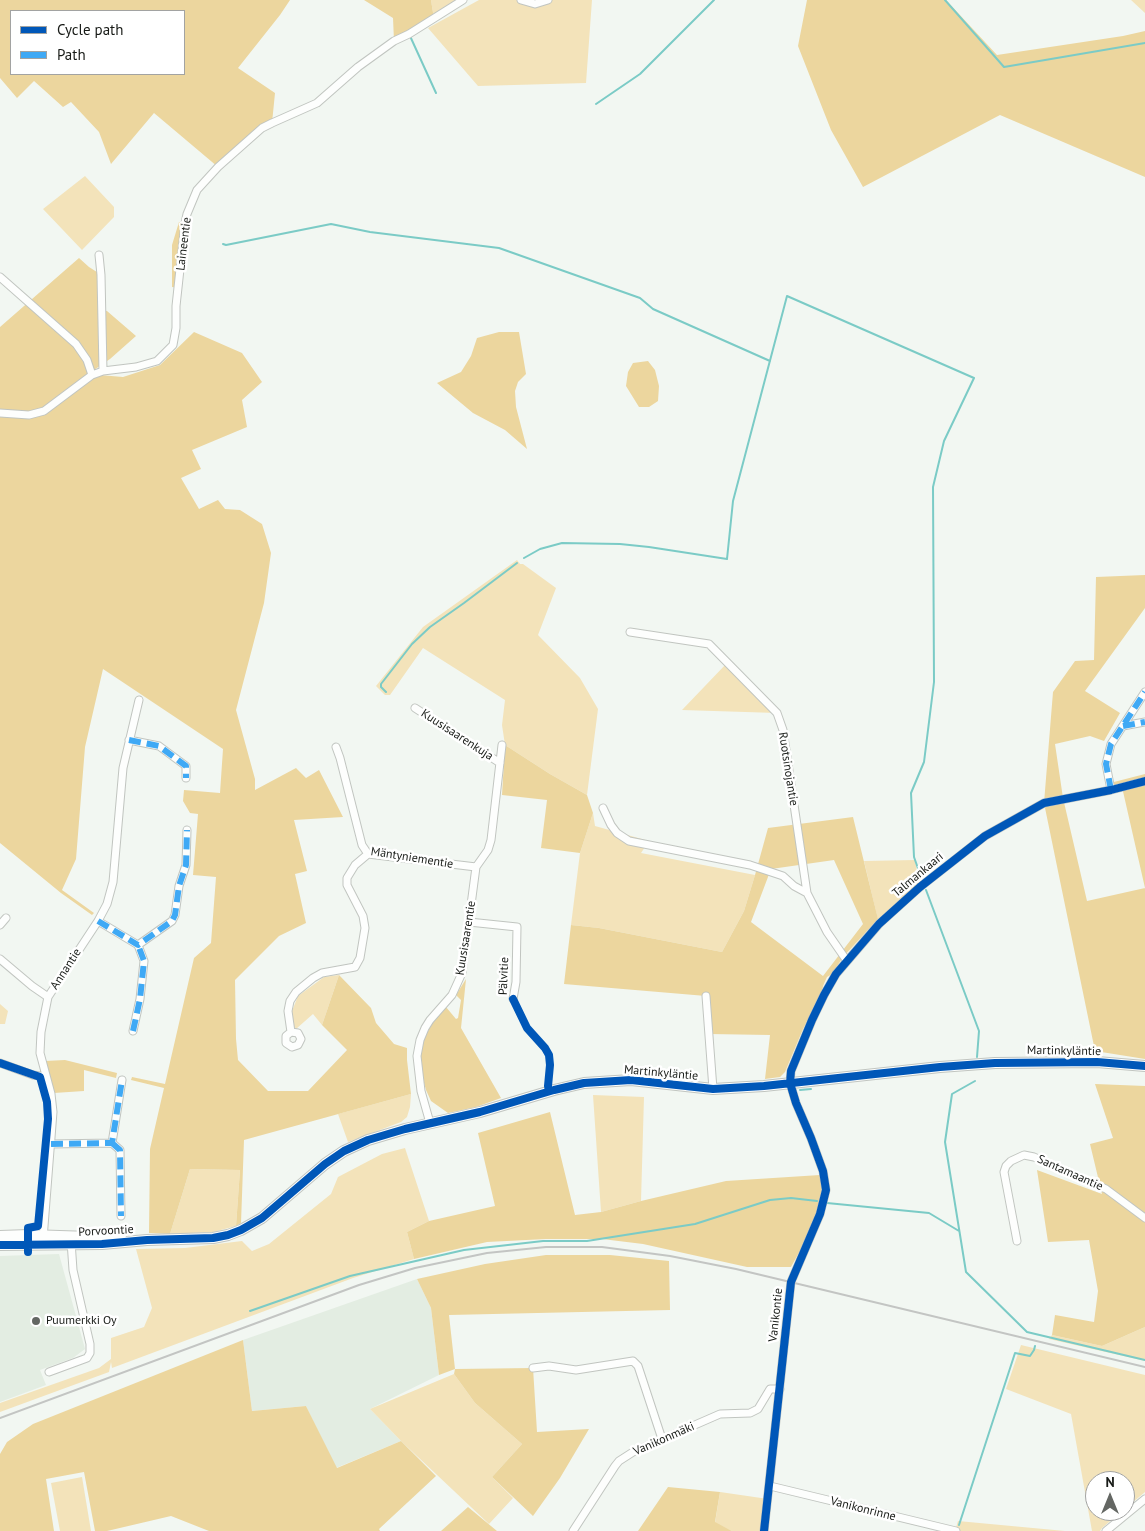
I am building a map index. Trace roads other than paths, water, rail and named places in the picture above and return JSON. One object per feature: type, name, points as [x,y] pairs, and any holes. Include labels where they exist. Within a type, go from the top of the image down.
[{"type":"street","name":"Laineentie","points":[[0,413],[24,415],[44,411],[92,375],[103,371],[136,367],[157,360],[173,346],[187,214],[197,190],[218,167],[262,128],[317,103],[358,67],[394,41],[434,19],[463,0]]},
{"type":"street","points":[[521,0],[535,4],[548,0]]},
{"type":"street","points":[[99,255],[103,371]]},
{"type":"street","points":[[0,277],[76,344],[87,360],[92,375]]},
{"type":"street","name":"Ruotsinojantie","points":[[630,632],[709,644],[777,713],[783,730],[806,893],[827,932],[846,960]]},
{"type":"street","points":[[1111,790],[1106,764],[1111,744],[1145,692]]},
{"type":"street","name":"Annantie","points":[[44,1240],[53,1112],[51,1094],[40,1053],[41,1032],[48,997],[98,921],[107,904],[113,882],[123,768],[139,700]]},
{"type":"street","name":"Kuusisaarenkuja","points":[[415,708],[500,762]]},
{"type":"street","points":[[1123,726],[1145,722]]},
{"type":"street","points":[[130,740],[159,746],[186,766],[186,778]]},
{"type":"street","name":"Kuusisaarentie","points":[[430,1123],[420,1091],[416,1056],[425,1028],[452,995],[462,973],[476,867],[488,850],[491,840],[502,745]]},
{"type":"street","name":"Mäntyniementie","points":[[336,747],[362,845],[368,854],[476,867]]},
{"type":"street","name":"Talmankaari","points":[[790,1083],[793,1066],[812,1020],[836,974],[846,960],[879,924],[920,886],[985,836],[1044,803],[1111,790],[1145,781]]},
{"type":"street","points":[[603,808],[617,833],[629,841],[750,865],[783,876],[794,886],[806,893]]},
{"type":"street","points":[[138,945],[172,921],[175,915],[179,886],[186,865],[187,830]]},
{"type":"street","points":[[291,1032],[288,1011],[290,1001],[296,992],[322,973],[355,967],[360,958],[365,928],[362,916],[347,885],[348,878],[355,865],[368,854]]},
{"type":"street","points":[[0,925],[6,918]]},
{"type":"street","points":[[98,921],[138,945],[144,961],[140,999],[133,1031]]},
{"type":"street","name":"Pälvitie","points":[[469,922],[517,927],[516,982],[513,998]]},
{"type":"street","points":[[0,959],[48,997]]},
{"type":"street","points":[[706,996],[714,1089]]},
{"type":"street","points":[[0,1062],[33,1075],[46,1077]]},
{"type":"street","name":"Martinkyläntie","points":[[213,1238],[241,1230],[262,1218],[325,1164],[344,1151],[368,1140],[480,1112],[549,1091],[584,1083],[630,1080],[714,1089],[995,1063],[1097,1062],[1145,1066]]},
{"type":"street","points":[[112,1143],[122,1080]]},
{"type":"street","name":"Vanikontie","points":[[764,1531],[791,1282],[820,1214],[826,1190],[823,1171],[790,1083]]},
{"type":"street","points":[[51,1144],[112,1143],[120,1150],[120,1216]]},
{"type":"street","name":"Santamaantie","points":[[1017,1240],[1004,1172],[1006,1166],[1011,1161],[1024,1155],[1034,1156],[1106,1189],[1145,1218]]},
{"type":"street","name":"Porvoontie","points":[[0,1236],[44,1240],[213,1238]]},
{"type":"street","name":"Porvoontie","points":[[0,1245],[44,1240]]},
{"type":"street","points":[[49,1372],[87,1358],[90,1353],[90,1344],[73,1270],[71,1240]]},
{"type":"street","points":[[533,1368],[549,1366],[576,1370],[633,1361],[638,1366],[662,1439]]},
{"type":"street","name":"Vanikonmäki","points":[[573,1531],[619,1462],[632,1452],[720,1414],[750,1413],[758,1409],[770,1389],[780,1389]]},
{"type":"street","name":"Vanikonrinne","points":[[770,1486],[956,1531]]},
{"type":"street","points":[[1106,1531],[1145,1499]]},
{"type":"waterway","points":[[596,104],[640,74],[714,0]]},
{"type":"waterway","points":[[945,0],[1004,67],[1145,43]]},
{"type":"waterway","points":[[410,36],[436,93]]},
{"type":"waterway","points":[[223,244],[226,245],[331,224],[370,232],[499,248],[640,298],[653,309],[770,361]]},
{"type":"waterway","points":[[524,558],[540,549],[562,543],[620,544],[727,559],[733,501],[787,296],[974,378],[944,441],[933,487],[934,682],[924,762],[911,793],[914,857],[921,877]]},
{"type":"waterway","points":[[386,692],[381,687],[381,684],[412,644],[430,627],[517,563]]},
{"type":"waterway","points":[[926,890],[979,1031],[977,1057]]},
{"type":"waterway","points":[[975,1081],[952,1094],[945,1142],[966,1272],[1027,1332],[1145,1360]]},
{"type":"waterway","points":[[800,1090],[811,1089]]},
{"type":"waterway","points":[[250,1311],[350,1276],[464,1250],[543,1241],[587,1241],[695,1224],[770,1200],[791,1198],[817,1201]]},
{"type":"waterway","points":[[827,1203],[929,1213],[959,1231]]},
{"type":"waterway","points":[[959,1525],[1015,1353],[1030,1356],[1035,1346]]},
{"type":"railway","points":[[0,1418],[359,1285],[415,1268],[487,1253],[546,1247],[602,1247],[670,1256],[736,1269],[1145,1367]]},
{"type":"place","name":"Puumerkki Oy","points":[[36,1321]]}]
